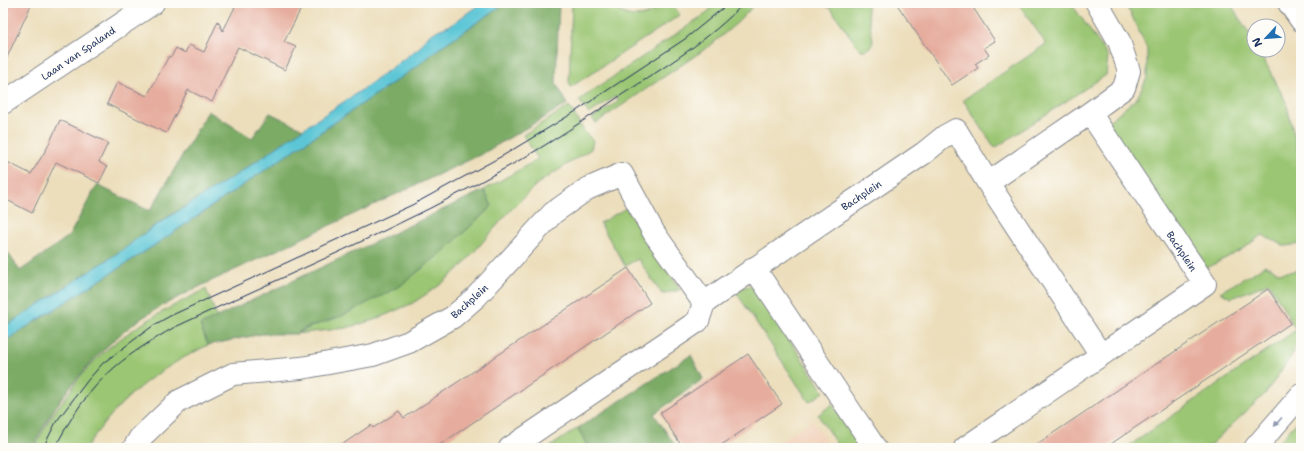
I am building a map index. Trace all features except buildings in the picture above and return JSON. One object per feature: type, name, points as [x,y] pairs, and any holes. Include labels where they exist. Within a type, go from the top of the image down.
[{"type":"street","name":"Laan van Spaland","points":[[3,103],[153,3]]},
{"type":"street","points":[[988,183],[1090,114],[1124,88],[1129,71],[1119,41],[1097,3]]},
{"type":"street","points":[[1290,3],[1301,20]]},
{"type":"street","name":"Bachplein","points":[[965,448],[1205,284],[1090,114]]},
{"type":"street","name":"Bachplein","points":[[134,448],[140,438],[179,401],[233,374],[301,368],[372,355],[409,342],[447,321],[454,317],[476,297],[553,213],[587,189],[622,174],[654,233],[704,303],[924,153],[945,136],[956,130],[988,183],[1101,354]]},
{"type":"street","points":[[754,268],[875,448]]},
{"type":"street","points":[[510,448],[698,321],[704,303]]},
{"type":"street","points":[[1254,448],[1301,395]]},
{"type":"shaded area","points":[[812,420],[831,448],[770,448]]},
{"type":"green space","points":[[506,3],[559,3],[556,83],[567,104],[482,154],[207,283],[152,312],[120,335],[76,380],[52,413],[33,448],[3,448],[5,445],[3,442],[3,342],[155,245],[416,67],[443,45]]},
{"type":"green space","points":[[572,3],[609,3],[625,14],[637,16],[649,13],[665,4],[672,3],[680,15],[571,87],[569,82]]},
{"type":"green space","points":[[717,3],[756,3],[738,22],[711,45],[596,123],[592,118],[619,101],[616,96],[589,114],[579,100],[704,15]]},
{"type":"green space","points":[[819,3],[868,3],[867,8],[873,40],[872,46],[865,50],[861,50],[831,9]]},
{"type":"green space","points":[[1018,3],[1071,3],[1108,56],[1106,75],[995,148],[963,100],[1046,44]]},
{"type":"green space","points":[[1124,3],[1230,3],[1246,28],[1246,58],[1263,58],[1286,102],[1300,159],[1301,244],[1285,246],[1262,235],[1241,250],[1205,269],[1105,124],[1137,98],[1147,78],[1147,49],[1132,16]]},
{"type":"green space","points":[[569,106],[584,131],[593,141],[591,149],[537,184],[507,214],[461,267],[440,285],[413,303],[374,320],[346,328],[296,334],[400,286],[445,250],[492,206],[484,190],[538,159],[523,135]]},
{"type":"green space","points":[[208,111],[252,138],[270,113],[303,129],[239,173],[159,222],[127,247],[3,328],[3,245],[20,271],[69,236],[97,185],[150,211]]},
{"type":"green space","points":[[484,190],[492,206],[445,250],[400,286],[342,316],[304,329],[296,334],[262,334],[208,345],[200,325]]},
{"type":"green space","points":[[626,208],[680,290],[662,294],[638,259],[625,266],[600,223]]},
{"type":"green space","points":[[1265,265],[1280,273],[1301,270],[1301,334],[1290,358],[1265,394],[1207,448],[1126,448],[1296,330],[1269,283],[1231,298],[1220,292]]},
{"type":"green space","points":[[749,286],[756,289],[824,392],[809,402],[736,292]]},
{"type":"green space","points":[[206,289],[217,317],[200,325],[208,345],[177,361],[138,389],[114,412],[89,442],[86,448],[35,448],[44,428],[56,410],[80,376],[96,359],[140,325]]},
{"type":"green space","points":[[691,355],[703,379],[654,414],[677,448],[588,448],[578,428]]},
{"type":"green space","points":[[832,404],[862,448],[839,448],[818,415]]},
{"type":"green space","points":[[1301,417],[1301,448],[1274,448]]},
{"type":"green space","points":[[578,428],[588,448],[548,448]]},
{"type":"water","points":[[481,3],[506,3],[443,45],[416,67],[155,245],[3,342],[3,328],[127,247],[164,220],[241,172],[363,89],[420,47],[427,37],[438,30],[451,25]]},
{"type":"tram line","points":[[43,448],[56,422],[103,363],[154,325],[170,316],[412,205],[504,155],[573,113],[685,39],[729,3]]},
{"type":"tram line","points":[[55,448],[67,426],[89,394],[128,356],[143,346],[173,328],[386,230],[470,188],[525,157],[686,52],[717,28],[744,3]]}]
